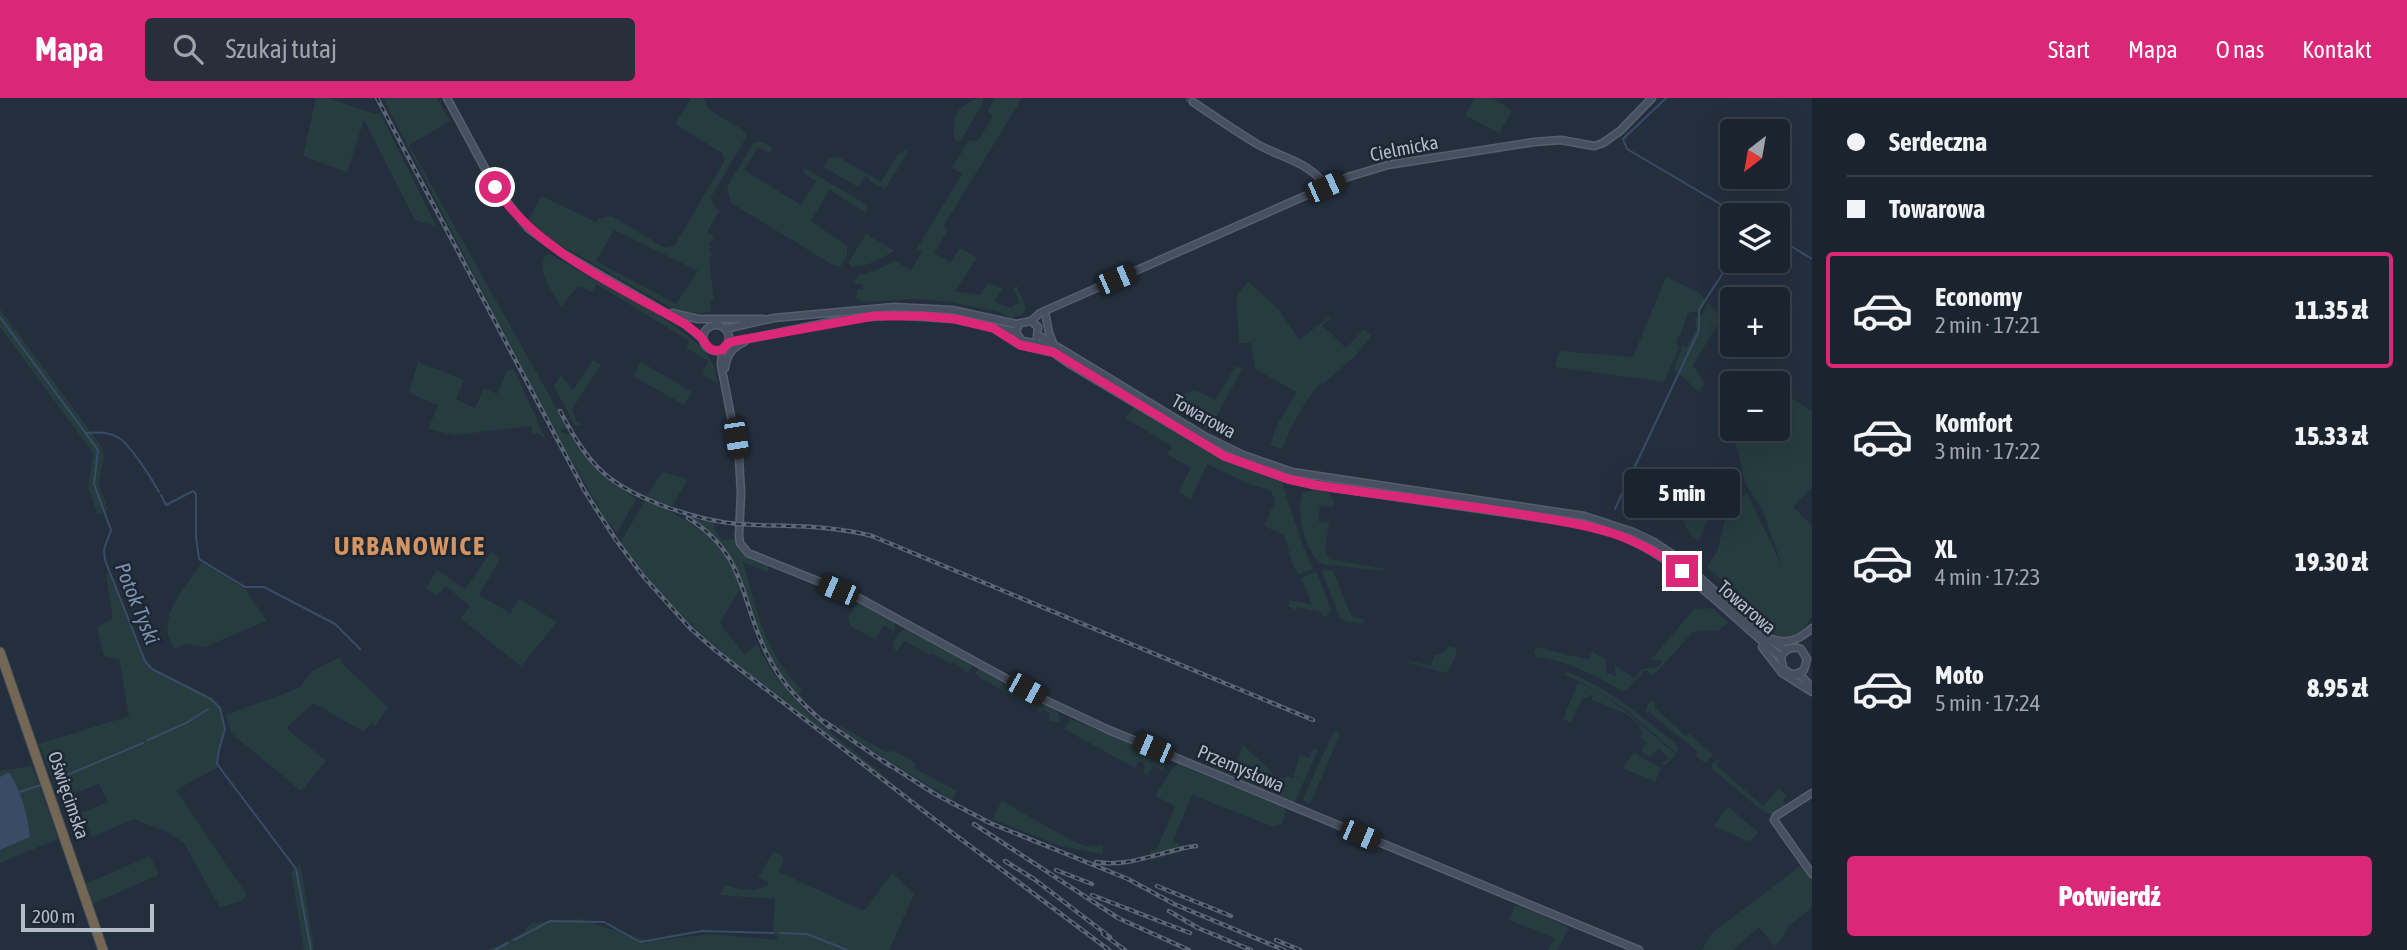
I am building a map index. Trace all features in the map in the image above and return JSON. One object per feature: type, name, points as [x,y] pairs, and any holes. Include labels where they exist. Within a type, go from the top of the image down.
[{"type":"highway","name":"Oświęcimska","points":[[0,652],[103,950]]},
{"type":"street","points":[[447,98],[503,199],[528,228],[549,245],[685,324],[713,351],[722,350],[728,343],[729,337],[725,329]]},
{"type":"street","name":"Cielmicka","points":[[1033,322],[1040,313],[1348,177],[1388,165],[1518,144],[1561,139],[1594,146],[1620,131],[1652,98]]},
{"type":"street","points":[[1193,102],[1259,145],[1306,166],[1319,176],[1325,187]]},
{"type":"street","points":[[653,306],[676,315],[698,319],[774,318],[909,307],[970,312],[1019,324],[1033,322],[1038,335],[1033,341],[1022,341],[1016,332],[993,328]]},
{"type":"street","points":[[728,343],[845,319],[923,316],[955,319],[993,328],[1024,346],[1054,349],[1045,312]]},
{"type":"street","points":[[685,324],[706,330],[715,326],[725,329],[774,318]]},
{"type":"street","points":[[1016,332],[1019,324]]},
{"type":"street","points":[[703,339],[706,330]]},
{"type":"street","name":"Towarowa","points":[[1038,335],[1054,349],[1202,444],[1254,469],[1315,485],[1596,519],[1644,536],[1685,564],[1773,643],[1786,650]]},
{"type":"street","points":[[724,376],[729,353],[749,339]]},
{"type":"street","name":"Towarowa","points":[[1033,341],[1054,349]]},
{"type":"street","name":"Przemysłowa","points":[[721,365],[722,350]]},
{"type":"street","name":"Przemysłowa","points":[[713,351],[724,376],[741,474],[739,536],[748,553],[857,597],[1049,702],[1109,730],[1639,950]]},
{"type":"street","name":"Towarowa","points":[[1479,504],[1591,526],[1636,542],[1659,554],[1682,571],[1752,635],[1781,657]]},
{"type":"street","points":[[1761,632],[1784,642],[1801,638],[1812,628]]},
{"type":"street","points":[[1752,635],[1782,673],[1812,692]]},
{"type":"street","points":[[1812,676],[1806,667],[1804,652],[1794,648],[1786,650],[1781,657],[1783,668],[1789,673],[1797,674],[1812,687]]},
{"type":"street","points":[[1797,674],[1806,667]]},
{"type":"street","points":[[1812,793],[1773,820],[1812,874]]},
{"type":"green space","points":[[316,98],[328,98],[375,114],[380,113],[436,226],[415,220],[364,120],[347,172],[303,156]]},
{"type":"green space","points":[[383,98],[437,98],[450,121],[409,145],[568,429],[561,429],[561,432],[570,434],[594,468],[636,499],[617,533],[605,518],[555,432]]},
{"type":"green space","points":[[691,98],[704,98],[711,110],[737,126],[747,136],[711,197],[714,207],[720,210],[707,232],[714,237],[709,245],[709,252],[712,254],[709,259],[714,300],[709,302],[712,311],[695,314],[673,309],[551,240],[529,219],[541,196],[596,222],[598,219],[612,216],[665,248],[674,246],[725,160],[722,153],[675,124]],"holes":[[[614,230],[698,271],[676,304],[596,261]]]},
{"type":"green space","points":[[977,98],[983,98],[983,103],[961,140],[957,142],[954,138],[954,123],[957,113]]},
{"type":"green space","points":[[994,98],[1022,98],[943,227],[948,230],[934,253],[950,262],[960,248],[977,258],[955,291],[980,295],[988,283],[1003,288],[994,302],[1011,308],[1020,302],[1013,288],[1017,286],[1026,308],[1022,315],[1011,318],[999,312],[950,302],[916,299],[864,302],[855,298],[857,290],[864,289],[862,284],[853,284],[859,275],[895,261],[911,270],[922,252],[917,248],[962,174],[952,168],[969,140],[978,141],[993,116],[988,111]]},
{"type":"green space","points":[[1474,98],[1493,98],[1512,111],[1499,133],[1465,115]]},
{"type":"green space","points":[[754,142],[763,142],[771,147],[772,151],[769,153],[758,147],[744,170],[801,205],[816,181],[802,172],[805,168],[867,205],[865,212],[829,190],[811,221],[847,246],[847,256],[840,267],[731,203],[727,187]]},
{"type":"green space","points":[[904,149],[908,152],[885,189],[870,181],[866,175],[858,187],[824,167],[829,158],[837,156],[881,182]]},
{"type":"green space","points":[[866,234],[895,251],[869,264],[850,267],[849,262]]},
{"type":"green space","points":[[546,255],[552,255],[614,289],[685,334],[702,348],[712,362],[717,383],[702,374],[709,361],[686,348],[689,341],[596,284],[592,292],[578,286],[561,307],[544,275],[543,261]]},
{"type":"green space","points":[[1666,277],[1698,292],[1705,300],[1700,311],[1688,313],[1676,343],[1678,350],[1664,382],[1555,367],[1559,351],[1633,357]]},
{"type":"green space","points":[[1248,281],[1280,311],[1299,340],[1330,316],[1322,325],[1346,348],[1364,329],[1371,336],[1354,357],[1314,390],[1298,414],[1282,449],[1270,445],[1278,423],[1297,392],[1255,369],[1251,343],[1239,343],[1236,297]]},
{"type":"green space","points":[[1707,302],[1720,316],[1720,321],[1693,365],[1705,384],[1699,392],[1674,369],[1682,346],[1687,348],[1696,328],[1695,317],[1703,315]]},
{"type":"green space","points":[[0,309],[102,447],[104,456],[99,485],[108,510],[98,515],[88,487],[93,453],[0,327]]},
{"type":"green space","points":[[593,360],[601,365],[572,409],[577,422],[583,425],[575,426],[554,386],[561,375],[573,390]]},
{"type":"green space","points":[[418,362],[464,380],[456,399],[475,408],[484,388],[497,394],[507,371],[514,369],[546,440],[538,433],[532,433],[531,426],[455,435],[428,429],[438,405],[409,393]]},
{"type":"green space","points":[[641,362],[692,392],[684,405],[633,376]]},
{"type":"green space","points":[[1236,366],[1242,369],[1209,430],[1170,406],[1176,397],[1195,390],[1215,400]]},
{"type":"green space","points":[[1790,397],[1812,411],[1812,487],[1793,507],[1812,526],[1812,616],[1802,631],[1786,637],[1776,635],[1731,594],[1733,590],[1707,567],[1717,552],[1726,515],[1747,493],[1783,568],[1762,509],[1746,485],[1734,441],[1790,441]]},
{"type":"green space","points":[[1134,407],[1219,455],[1282,482],[1313,569],[1299,574],[1294,568],[1284,535],[1264,526],[1275,501],[1271,491],[1207,464],[1191,499],[1178,492],[1191,468],[1167,454],[1172,446],[1125,418]]},
{"type":"green space","points":[[662,472],[688,479],[672,506],[646,497]]},
{"type":"green space","points":[[1316,489],[1329,493],[1335,504],[1332,507],[1320,506],[1318,521],[1329,523],[1325,550],[1329,559],[1385,571],[1322,564],[1316,559],[1306,541],[1300,508],[1304,492]]},
{"type":"green space","points":[[645,501],[690,523],[725,556],[742,586],[720,622],[745,655],[757,644],[768,665],[797,702],[888,779],[887,781],[741,669],[686,619],[653,584],[620,543]]},
{"type":"green space","points":[[1694,508],[1710,516],[1699,541],[1689,533],[1683,517],[1683,513]]},
{"type":"green space","points":[[688,517],[715,522],[714,528],[722,540],[735,539],[743,553],[769,566],[767,572],[743,562],[770,645],[778,660],[802,690],[799,694],[813,712],[799,698],[772,661],[733,562],[708,532]]},
{"type":"green space","points":[[491,552],[500,559],[479,595],[510,613],[519,599],[557,622],[521,666],[461,619],[470,606],[446,586],[437,596],[426,588],[437,570],[465,589]]},
{"type":"green space","points":[[202,562],[245,589],[267,621],[204,647],[185,644],[175,649],[169,638],[169,616],[180,593]]},
{"type":"green space","points":[[1324,569],[1333,571],[1351,616],[1364,620],[1363,624],[1340,618],[1322,572]]},
{"type":"green space","points":[[109,573],[145,661],[152,669],[211,698],[220,708],[225,729],[217,768],[176,790],[247,895],[243,900],[220,908],[184,843],[165,831],[134,819],[92,837],[81,813],[108,802],[99,784],[60,798],[39,744],[129,716],[119,659],[104,656],[97,627],[113,618],[106,574]]},
{"type":"green space","points":[[1317,573],[1331,609],[1327,617],[1322,616],[1322,612],[1297,607],[1296,610],[1288,606],[1290,600],[1312,605],[1301,578]]},
{"type":"green space","points":[[860,604],[895,622],[894,630],[888,641],[892,631],[884,625],[875,639],[850,626],[848,617],[856,605]]},
{"type":"green space","points":[[1713,608],[1729,623],[1719,630],[1693,632],[1653,676],[1645,670],[1627,690],[1622,691],[1573,666],[1540,657],[1539,659],[1534,653],[1536,647],[1589,660],[1592,651],[1605,659],[1607,673],[1616,676],[1614,665],[1634,678],[1642,669],[1658,667],[1662,660],[1651,660],[1694,609]]},
{"type":"green space","points":[[908,628],[970,662],[972,666],[969,671],[965,673],[964,669],[953,662],[951,664],[931,653],[930,655],[904,641],[897,651],[893,648],[895,639]]},
{"type":"green space","points":[[1450,646],[1455,648],[1457,653],[1446,673],[1409,663],[1431,666],[1434,655],[1441,654]]},
{"type":"green space","points":[[340,657],[342,663],[388,707],[375,726],[371,723],[364,732],[314,703],[286,728],[326,761],[301,791],[231,733],[226,715],[299,688],[312,671]]},
{"type":"green space","points":[[980,668],[1056,711],[1060,716],[1059,722],[1049,721],[1050,713],[1044,710],[1040,712],[979,677],[975,672]]},
{"type":"green space","points":[[1569,672],[1599,687],[1639,715],[1678,746],[1677,754],[1627,710],[1564,674]]},
{"type":"green space","points":[[1578,683],[1597,691],[1627,712],[1676,755],[1665,765],[1661,764],[1669,758],[1659,749],[1650,757],[1641,751],[1647,742],[1640,737],[1643,732],[1639,729],[1640,725],[1625,713],[1592,700],[1593,696],[1590,695],[1588,698],[1583,697],[1571,722],[1563,719]]},
{"type":"green space","points":[[1655,701],[1655,708],[1686,736],[1689,734],[1711,753],[1712,756],[1707,762],[1696,756],[1698,752],[1649,712],[1647,714],[1648,704]]},
{"type":"green space","points":[[1071,719],[1169,760],[1162,771],[1153,766],[1147,775],[1143,772],[1145,764],[1139,761],[1135,768],[1064,729]]},
{"type":"green space","points":[[841,726],[886,752],[894,751],[916,763],[914,768],[957,791],[952,800],[848,735],[839,729]]},
{"type":"green space","points":[[1334,730],[1340,734],[1310,804],[1303,800]]},
{"type":"green space","points":[[1243,745],[1272,772],[1266,788],[1261,791],[1212,770],[1216,758],[1235,765]]},
{"type":"green space","points":[[1313,748],[1318,750],[1295,801],[1273,795],[1270,789],[1278,777],[1293,778],[1300,754],[1309,758]]},
{"type":"green space","points":[[1634,753],[1661,768],[1655,782],[1622,768]]},
{"type":"green space","points":[[1717,759],[1720,760],[1716,765],[1763,806],[1779,789],[1787,796],[1783,800],[1786,806],[1773,814],[1764,812],[1712,769],[1712,764]]},
{"type":"green space","points":[[1178,764],[1283,806],[1286,811],[1282,824],[1274,827],[1192,795],[1173,841],[1179,844],[1181,852],[1152,860],[1150,850],[1157,849],[1175,806],[1155,796]]},
{"type":"green space","points":[[32,766],[58,839],[0,863],[0,850],[30,837],[9,772],[0,777],[0,771]]},
{"type":"green space","points":[[1002,801],[1074,842],[1087,846],[1103,845],[1103,854],[1060,846],[992,819]]},
{"type":"green space","points":[[1728,807],[1758,832],[1750,842],[1713,826]]},
{"type":"green space","points":[[774,851],[784,858],[779,872],[862,910],[866,909],[892,873],[914,894],[889,950],[489,950],[523,933],[531,923],[579,919],[650,941],[711,934],[778,940],[773,929],[775,899],[720,895],[725,885],[754,890],[769,883],[758,877]]},
{"type":"green space","points":[[150,856],[159,875],[92,904],[85,884]]},
{"type":"green space","points":[[300,864],[314,950],[304,950],[291,872]]},
{"type":"green space","points":[[1800,866],[1812,880],[1812,907],[1788,927],[1774,946],[1759,927],[1733,950],[1702,950],[1712,933]]},
{"type":"green space","points":[[1518,905],[1566,926],[1568,930],[1557,950],[1548,950],[1555,938],[1509,920],[1514,907]]},
{"type":"water","points":[[9,772],[23,803],[30,837],[0,850],[0,777]]},
{"type":"waterway","points":[[1666,98],[1623,139],[1627,149],[1720,204]]},
{"type":"waterway","points":[[1790,245],[1812,259]]},
{"type":"waterway","points":[[1615,509],[1699,330],[1699,310],[1723,273]]},
{"type":"waterway","name":"Potok Tyski","points":[[0,317],[98,450],[94,484],[111,530],[104,549],[105,560],[145,661],[152,669],[211,699],[220,708],[225,729],[217,764],[296,869],[311,950]]},
{"type":"waterway","points":[[87,433],[108,434],[124,442],[159,492]]},
{"type":"waterway","points":[[161,495],[166,505],[193,491],[196,494],[199,559],[245,587],[264,587],[335,624],[360,649]]},
{"type":"waterway","points":[[148,740],[188,722],[208,709]]},
{"type":"waterway","points":[[55,780],[143,743]]},
{"type":"waterway","points":[[20,792],[41,785]]},
{"type":"waterway","points":[[514,940],[550,921],[604,922],[640,942],[702,931],[774,933]]},
{"type":"waterway","points":[[780,933],[807,934],[847,950]]},
{"type":"waterway","points":[[495,950],[508,943]]},
{"type":"tunnel","points":[[1187,98],[1193,102]]},
{"type":"railway","points":[[377,98],[584,490],[643,576],[689,627],[715,650],[1109,950]]},
{"type":"railway","points":[[560,411],[581,447],[603,473],[648,500],[686,514],[720,522],[822,528],[872,536],[1313,720]]},
{"type":"railway","points":[[688,518],[707,532],[732,563],[758,634],[779,675],[802,703],[829,727]]},
{"type":"railway","points":[[824,721],[890,766]]},
{"type":"railway","points":[[882,760],[935,794],[990,823],[1128,879],[1174,904],[1284,950]]},
{"type":"railway","points":[[974,824],[1118,918],[1189,950]]},
{"type":"railway","points":[[1096,862],[1134,861],[1196,846]]},
{"type":"railway","points":[[1005,861],[1034,879],[1110,937]]},
{"type":"railway","points":[[1056,870],[1092,884]]},
{"type":"railway","points":[[1157,886],[1231,916]]},
{"type":"railway","points":[[1092,895],[1190,933]]},
{"type":"railway","points":[[1169,911],[1198,928],[1251,950]]},
{"type":"railway","points":[[1103,934],[1125,950]]},
{"type":"railway","points":[[1276,940],[1300,950]]},
{"type":"district","name":"URBANOWICE","points":[[410,546]]},
{"type":"route","points":[[495,187],[511,209],[541,239],[685,324],[713,351],[722,350],[728,343],[735,341],[845,319],[894,315],[955,319],[993,328],[1020,345],[1053,352],[1202,444],[1254,469],[1315,485],[1591,526],[1636,542],[1659,554],[1682,571]]}]
